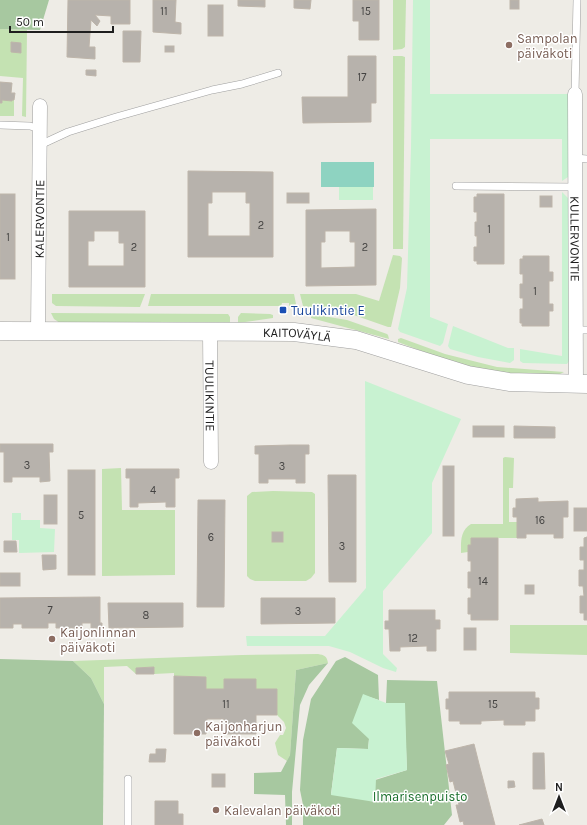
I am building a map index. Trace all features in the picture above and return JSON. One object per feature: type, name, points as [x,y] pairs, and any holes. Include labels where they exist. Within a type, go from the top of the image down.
[{"type":"street","name":"KULLERVONTIE","points":[[575,94],[581,158],[575,187],[582,384]]},
{"type":"street","name":"KALERVONTIE","points":[[38,331],[40,106]]},
{"type":"street","name":"KAITOVÄYLÄ","points":[[0,331],[294,332],[356,340],[468,375],[509,382],[582,384]]},
{"type":"street","name":"TUULIKINTIE","points":[[210,331],[211,462]]},
{"type":"lane","points":[[575,94],[577,0]]},
{"type":"lane","points":[[40,145],[68,132],[116,117],[278,73]]},
{"type":"lane","points":[[0,125],[30,126],[40,129]]},
{"type":"lane","points":[[456,186],[575,187]]},
{"type":"lane","points":[[128,779],[128,825]]},
{"type":"green space","points":[[0,0],[49,0],[40,30],[0,29]]},
{"type":"green space","points":[[393,0],[406,0],[405,47],[402,49],[393,50]]},
{"type":"green space","points":[[413,0],[430,0],[430,94],[569,94],[568,177],[562,181],[562,139],[430,139],[430,317],[448,324],[443,343],[440,346],[400,332],[398,329],[407,288]]},
{"type":"green space","points":[[0,29],[27,30],[26,117],[22,116],[23,78],[0,76]]},
{"type":"green space","points":[[393,56],[405,57],[403,249],[393,249]]},
{"type":"green space","points":[[2,100],[14,100],[14,116],[0,116],[0,103]]},
{"type":"green space","points":[[321,162],[374,162],[374,187],[321,187]]},
{"type":"green space","points":[[339,187],[373,187],[373,200],[339,200]]},
{"type":"green space","points":[[562,192],[569,199],[569,361],[567,364],[523,363],[520,361],[520,349],[562,356]]},
{"type":"green space","points":[[393,255],[400,256],[402,258],[400,288],[391,327],[348,313],[303,306],[300,294],[356,294],[379,301]]},
{"type":"green space","points":[[52,294],[145,294],[140,307],[56,306],[52,303]]},
{"type":"green space","points":[[151,294],[294,294],[296,304],[294,307],[289,306],[289,303],[282,303],[281,306],[148,306]]},
{"type":"green space","points":[[51,313],[228,314],[230,317],[230,323],[60,323],[54,319]]},
{"type":"green space","points":[[241,313],[270,314],[273,315],[273,318],[238,323],[238,317]]},
{"type":"green space","points":[[311,314],[347,320],[387,334],[389,339],[311,318]]},
{"type":"green space","points":[[453,326],[508,348],[514,348],[514,360],[510,363],[478,357],[450,349],[448,346]]},
{"type":"green space","points":[[401,338],[445,354],[497,367],[564,372],[556,376],[517,375],[476,368],[442,359],[398,342],[398,339]]},
{"type":"green space","points":[[365,381],[461,419],[432,483],[432,533],[383,591],[383,654],[397,668],[396,672],[383,668],[350,652],[329,646],[247,646],[246,636],[325,636],[366,588]]},
{"type":"green space","points":[[503,458],[514,458],[513,488],[509,488],[509,522],[517,522],[517,538],[471,538],[471,545],[468,545],[468,552],[461,553],[461,540],[463,533],[471,524],[503,524]]},
{"type":"green space","points":[[121,468],[122,510],[175,510],[175,575],[102,576],[102,469]]},
{"type":"green space","points":[[252,492],[312,492],[315,494],[315,573],[306,581],[255,581],[247,576],[247,496]]},
{"type":"green space","points":[[12,513],[21,513],[21,520],[40,520],[40,528],[55,529],[54,552],[19,553],[19,540],[12,540]]},
{"type":"green space","points":[[510,625],[587,625],[587,655],[510,653]]},
{"type":"green space","points":[[318,654],[325,656],[328,663],[296,670],[290,755],[287,761],[278,755],[275,743],[280,735],[283,735],[286,728],[284,722],[277,715],[277,689],[206,689],[206,677],[174,676],[174,673],[154,674],[154,667],[136,668],[136,674],[127,666],[104,667],[104,704],[91,678],[73,661],[242,655]]},
{"type":"green space","name":"Ilmarisenpuisto","points":[[345,657],[378,675],[379,700],[363,695],[369,739],[368,749],[337,748],[331,794],[407,770],[404,703],[386,703],[387,680],[437,681],[452,815],[444,825],[303,825],[303,805],[300,790],[303,740],[311,699],[336,661]]},
{"type":"green space","points":[[0,659],[73,661],[91,678],[104,704],[103,825],[0,825]]},
{"type":"green space","points":[[328,663],[309,685],[300,705],[292,792],[292,825],[286,825],[285,795],[254,794],[254,773],[281,772],[290,755],[296,670]]},
{"type":"green space","points":[[363,694],[386,703],[405,703],[407,770],[376,779],[375,802],[331,795],[337,748],[368,749],[369,739],[352,723]]},
{"type":"building","points":[[68,0],[130,0],[130,24],[111,24],[111,16],[95,15],[100,21],[97,26],[91,20],[89,47],[95,47],[95,59],[67,57]]},
{"type":"building","points":[[153,0],[176,0],[175,22],[181,23],[181,34],[153,32]]},
{"type":"building","points":[[238,0],[265,0],[265,7],[238,6]]},
{"type":"building","points":[[294,0],[311,0],[310,9],[294,8]]},
{"type":"building","points":[[353,0],[379,0],[379,40],[359,40],[359,21],[353,21]]},
{"type":"building","points":[[510,0],[519,0],[519,9],[510,9]]},
{"type":"building","points":[[208,5],[223,5],[223,36],[208,36]]},
{"type":"building","points":[[123,31],[141,31],[140,62],[123,62]]},
{"type":"building","points":[[11,42],[21,43],[21,53],[11,52]]},
{"type":"building","points":[[165,46],[174,46],[174,52],[165,52]]},
{"type":"building","points":[[348,56],[376,56],[376,103],[371,103],[371,122],[303,123],[302,97],[348,97]]},
{"type":"building","points":[[86,70],[96,70],[96,76],[86,75]]},
{"type":"building","points":[[0,82],[12,83],[11,93],[15,93],[14,100],[2,100],[2,103],[0,103]]},
{"type":"building","points":[[188,171],[273,172],[273,257],[188,257]],"holes":[[[212,192],[246,192],[246,203],[250,203],[250,236],[208,236],[208,203],[212,203]]]},
{"type":"building","points":[[287,193],[309,193],[309,203],[287,203]]},
{"type":"building","points":[[0,194],[15,194],[15,279],[0,279]]},
{"type":"building","points":[[477,194],[504,194],[504,264],[477,264],[477,261],[474,261],[474,247],[477,247],[475,222],[477,222],[477,212],[474,212],[474,197],[477,197]]},
{"type":"building","points":[[540,196],[552,196],[552,207],[540,207]]},
{"type":"building","points":[[376,209],[376,285],[306,286],[306,210]],"holes":[[[325,231],[350,231],[350,242],[355,242],[355,267],[321,268],[321,242],[325,242]]]},
{"type":"building","points":[[69,211],[145,211],[145,287],[69,287]],"holes":[[[94,231],[119,231],[119,243],[124,243],[124,266],[88,266],[88,241],[94,241]]]},
{"type":"building","points":[[523,256],[549,256],[549,272],[553,272],[553,281],[549,281],[549,304],[553,304],[553,311],[549,311],[549,326],[522,326],[522,323],[520,323],[520,309],[523,309],[523,298],[520,298],[520,284],[523,284],[523,274],[520,274],[520,259],[523,259]]},
{"type":"building","points":[[473,426],[504,426],[504,437],[473,437]]},
{"type":"building","points":[[514,426],[555,427],[555,438],[514,438]]},
{"type":"building","points":[[0,444],[53,444],[53,452],[49,452],[50,481],[40,482],[40,477],[12,477],[12,482],[4,482],[4,452],[0,452]]},
{"type":"building","points":[[309,445],[309,454],[305,454],[305,483],[296,483],[296,479],[268,479],[268,483],[259,483],[259,454],[255,454],[255,446]]},
{"type":"building","points":[[443,466],[454,466],[454,536],[443,536]]},
{"type":"building","points":[[126,469],[179,469],[179,478],[175,478],[175,507],[166,507],[166,502],[138,503],[138,507],[130,507],[130,478],[126,478]]},
{"type":"building","points":[[68,470],[95,470],[95,575],[68,575]]},
{"type":"building","points":[[328,475],[356,475],[356,582],[329,582]]},
{"type":"building","points":[[44,495],[57,495],[57,524],[44,524]]},
{"type":"building","points":[[538,498],[538,502],[568,501],[568,517],[563,517],[563,538],[554,538],[554,534],[526,534],[526,538],[517,538],[517,517],[513,517],[513,508],[516,508],[516,499]]},
{"type":"building","points":[[198,500],[225,500],[224,607],[197,607]]},
{"type":"building","points":[[574,508],[587,508],[587,531],[574,531]]},
{"type":"building","points":[[272,532],[283,532],[283,542],[272,542]]},
{"type":"building","points":[[587,537],[587,620],[584,620],[584,613],[580,613],[580,596],[584,596],[583,586],[579,586],[579,570],[584,570],[584,560],[580,560],[580,547],[584,547],[584,538]]},
{"type":"building","points":[[471,538],[498,538],[498,620],[471,620],[471,614],[468,614],[468,598],[471,598],[471,588],[468,588],[468,572],[471,572],[471,561],[468,561],[468,545],[471,545]]},
{"type":"building","points":[[4,541],[16,541],[17,552],[4,552]]},
{"type":"building","points":[[42,555],[56,555],[56,569],[43,570]]},
{"type":"building","points":[[0,573],[20,573],[20,586],[0,586]]},
{"type":"building","points":[[525,585],[534,585],[534,594],[525,594]]},
{"type":"building","name":"Kaijonlinnan päiväkoti","points":[[100,597],[100,623],[102,623],[102,628],[91,628],[91,623],[82,623],[82,628],[56,628],[56,623],[48,623],[48,628],[22,628],[22,624],[13,624],[13,628],[0,628],[0,598]]},
{"type":"building","points":[[261,598],[335,598],[335,623],[261,624]]},
{"type":"building","points":[[108,603],[183,603],[183,627],[109,628]]},
{"type":"building","points":[[389,610],[435,610],[435,620],[440,620],[440,629],[436,629],[436,651],[427,651],[427,646],[400,647],[400,651],[390,651],[389,629],[385,629],[385,621],[389,621]]},
{"type":"building","points":[[464,628],[476,628],[476,650],[464,650]]},
{"type":"building","points":[[154,667],[154,674],[136,674],[136,668]]},
{"type":"building","points":[[174,676],[206,677],[206,689],[224,689],[224,679],[256,679],[256,689],[277,689],[277,715],[256,715],[256,734],[224,734],[224,719],[207,719],[206,734],[174,734]]},
{"type":"building","points":[[449,692],[535,692],[535,698],[539,698],[539,709],[535,709],[535,721],[525,721],[525,725],[504,725],[504,720],[481,721],[481,724],[460,724],[460,721],[449,721],[449,709],[446,709],[446,699],[449,699]]},
{"type":"building","points":[[474,744],[495,825],[464,825],[463,821],[460,822],[456,805],[459,805],[453,781],[450,782],[446,765],[449,764],[445,751]]},
{"type":"building","points":[[156,749],[166,749],[165,762],[149,762],[150,754],[156,754]]},
{"type":"building","points":[[533,753],[544,753],[545,789],[533,789]]},
{"type":"building","points":[[212,774],[225,774],[225,787],[212,787]]},
{"type":"building","points":[[508,781],[514,781],[515,787],[508,788]]},
{"type":"building","points":[[155,801],[178,801],[178,814],[183,814],[183,825],[155,825]]},
{"type":"building","points":[[542,819],[544,825],[519,825]]},
{"type":"place","name":"Sampolan päiväkoti","points":[[509,45]]},
{"type":"place","name":"Tuulikintie E","points":[[283,310]]},
{"type":"place","name":"Kaijonlinnan päiväkoti","points":[[52,639]]},
{"type":"place","name":"Kaijonharjun päiväkoti","points":[[197,733]]},
{"type":"place","name":"Kalevalan päiväkoti","points":[[216,810]]}]
